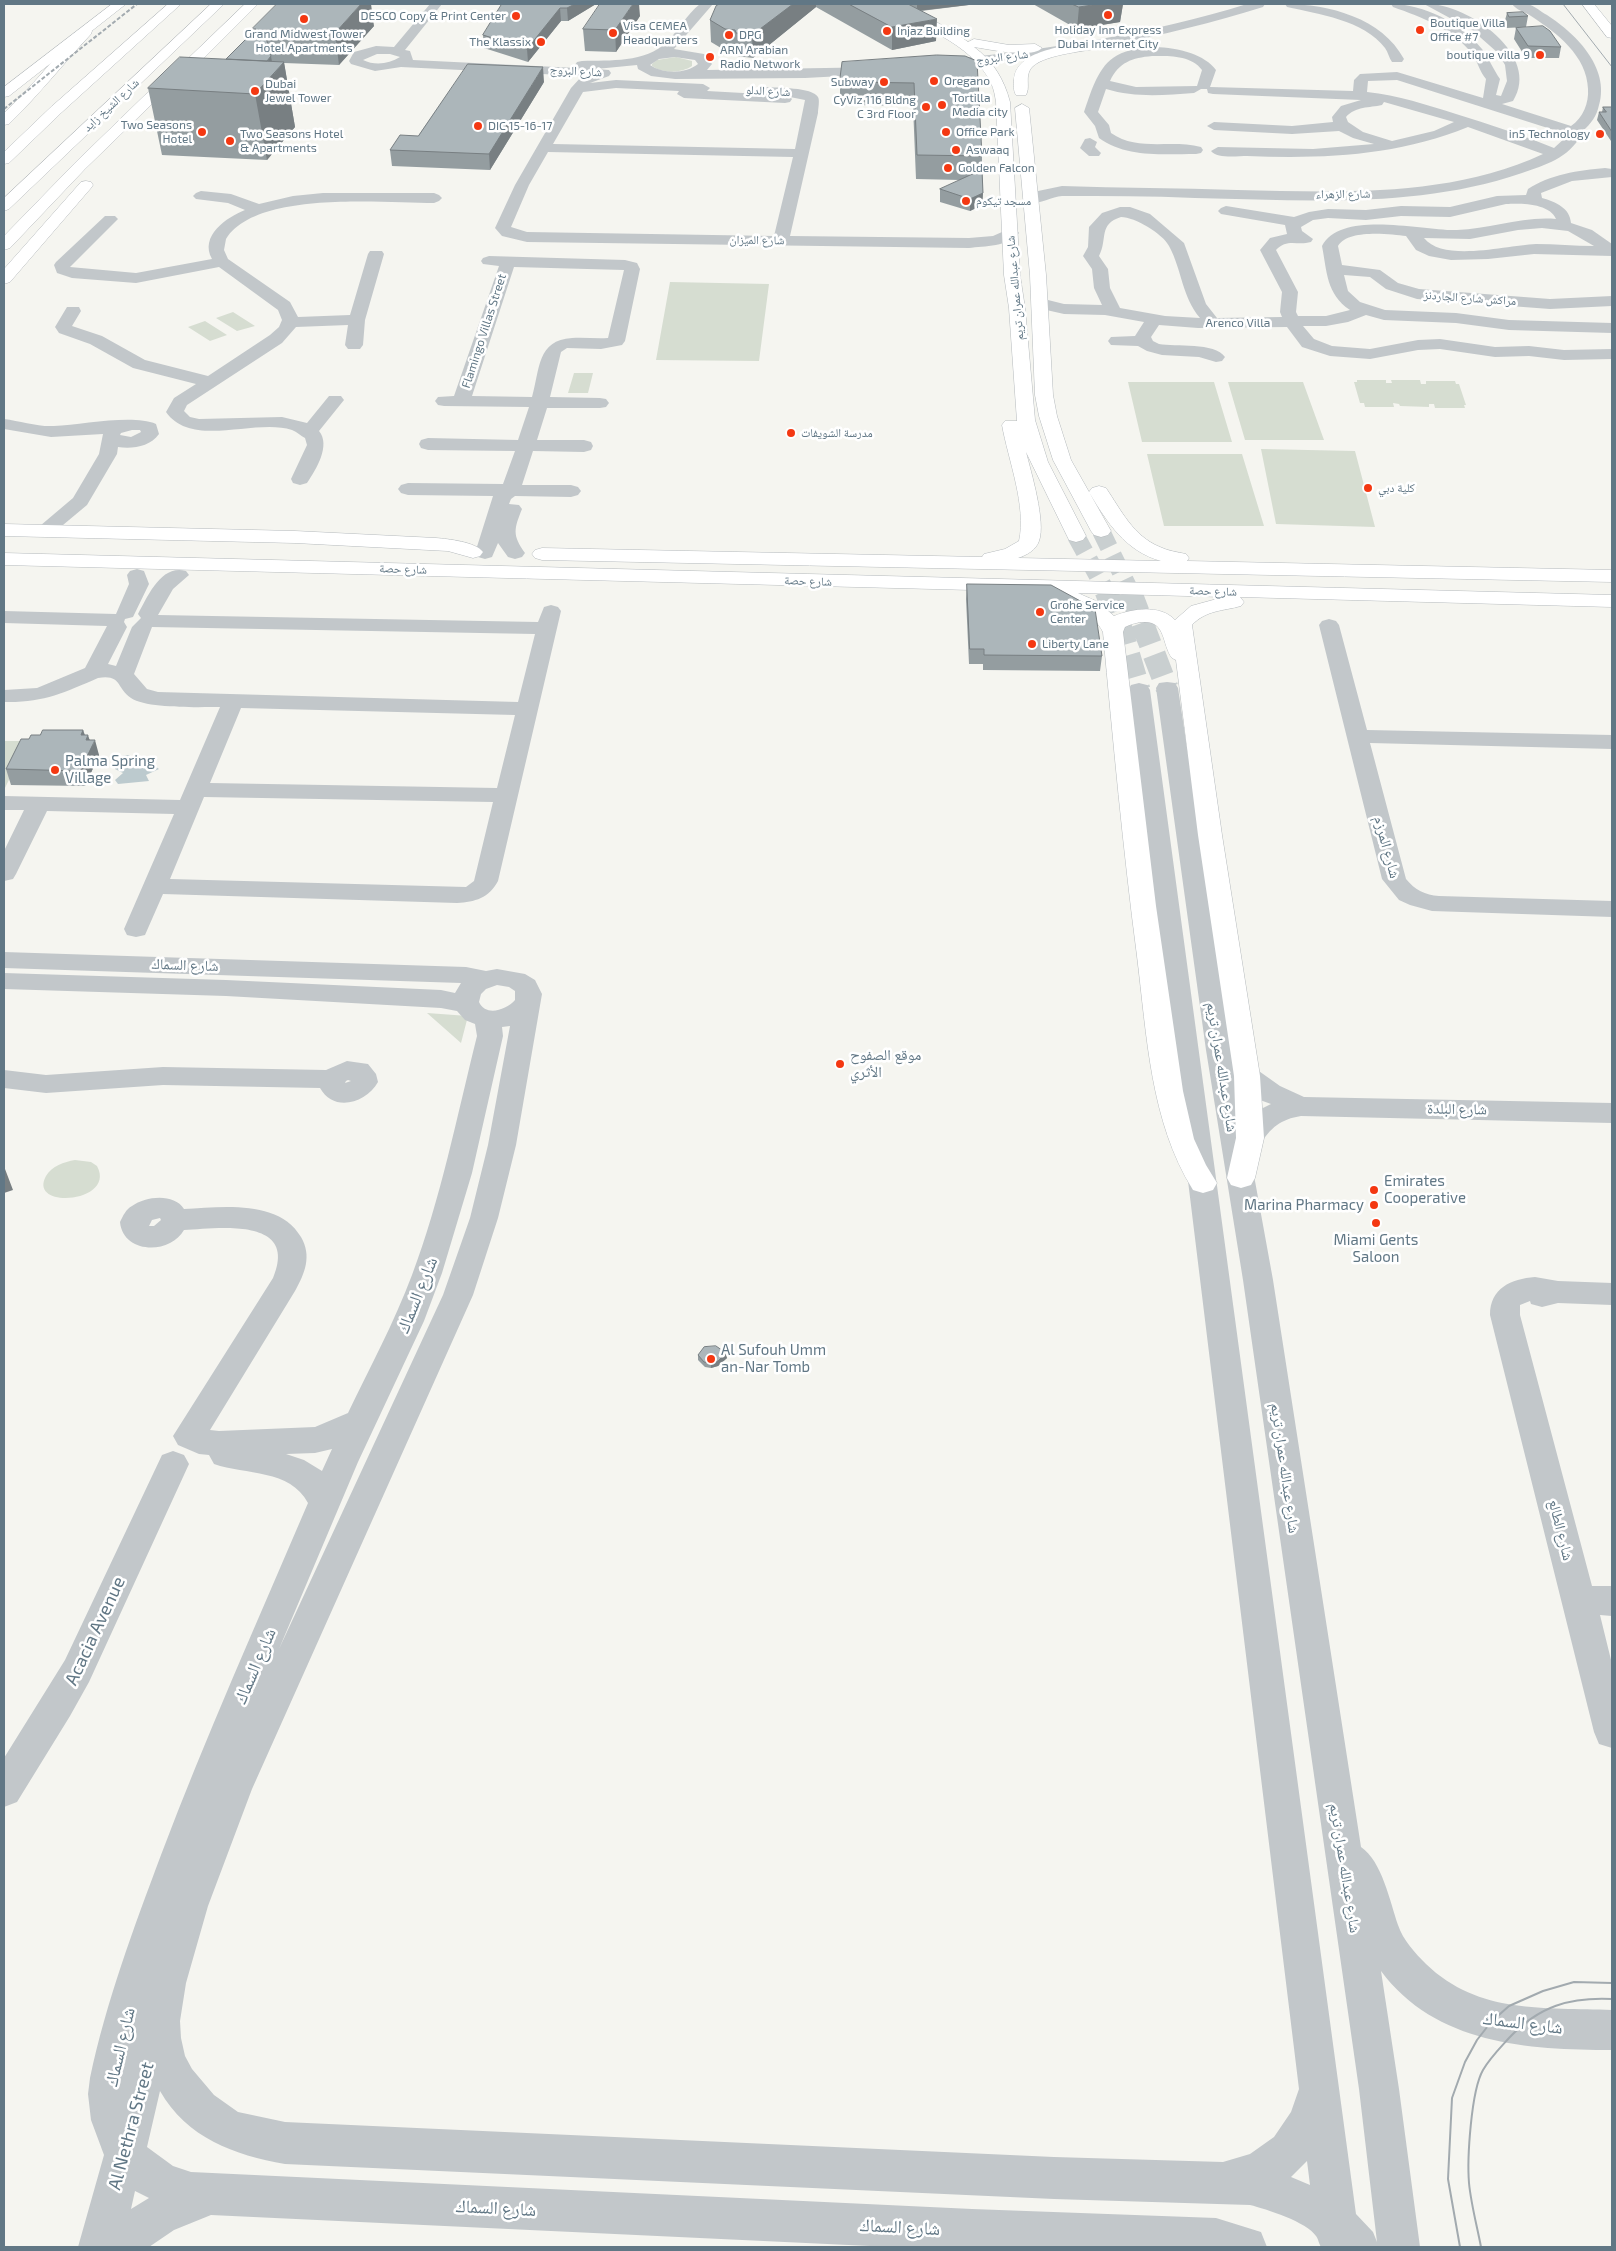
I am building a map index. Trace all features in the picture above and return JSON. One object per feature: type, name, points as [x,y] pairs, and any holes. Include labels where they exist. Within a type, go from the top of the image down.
[{"type":"main road","points":[[4,93],[120,4]]},
{"type":"main road","points":[[4,160],[56,110],[175,4]]},
{"type":"main road","name":"شارع الشيخ زايد","points":[[4,206],[218,4]]},
{"type":"main road","points":[[4,246],[80,166],[150,98],[180,74],[252,4]]},
{"type":"main road","name":"شارع عبدالله عمران تريم","points":[[882,4],[915,18],[983,54],[995,76],[1003,97],[1012,275],[1026,420],[1039,462],[1076,536]]},
{"type":"main road","name":"شارع عبدالله عمران تريم","points":[[897,4],[929,17],[1008,71],[1021,92],[1038,275],[1044,395],[1048,416],[1062,460],[1101,531]]},
{"type":"main road","points":[[1581,4],[1596,7],[1612,16]]},
{"type":"main road","points":[[1596,7],[1612,34]]},
{"type":"main road","points":[[4,121],[33,93],[50,70],[86,31]]},
{"type":"main road","points":[[953,38],[953,47],[941,62],[986,78],[992,82],[1003,97]]},
{"type":"main road","points":[[1021,92],[1021,73],[1026,64],[1044,56],[1089,46]]},
{"type":"main road","points":[[983,54],[1009,49],[1035,48]]},
{"type":"main road","points":[[112,155],[180,74]]},
{"type":"main road","points":[[11,134],[56,110]]},
{"type":"main road","points":[[4,279],[93,176]]},
{"type":"main road","points":[[1004,356],[1005,308],[1012,275]]},
{"type":"main road","points":[[1038,275],[1050,311],[1060,379]]},
{"type":"main road","points":[[942,562],[1002,556],[1022,548],[1032,536],[1026,496],[1012,436],[1005,383]]},
{"type":"main road","points":[[1087,470],[1124,532],[1146,550],[1159,555],[1232,562],[1267,570]]},
{"type":"main road","points":[[4,530],[295,537],[436,544],[450,545],[476,559]]},
{"type":"main road","points":[[844,582],[858,577],[891,574],[1076,576],[1104,567],[1115,560],[1122,551],[1125,542],[1124,532]]},
{"type":"main road","name":"شارع حصة","points":[[4,544],[287,557]]},
{"type":"main road","name":"شارع حصة","points":[[476,559],[515,553],[1104,567],[1612,576]]},
{"type":"main road","name":"شارع حصة","points":[[4,558],[287,557],[476,559],[844,582],[1612,601]]},
{"type":"main road","points":[[4,572],[137,575],[440,576],[476,559]]},
{"type":"main road","points":[[1000,586],[1050,593],[1081,601],[1101,613],[1110,623],[1114,632],[1142,893],[1156,1008],[1171,1105],[1183,1148],[1191,1166],[1203,1183]]},
{"type":"main road","points":[[1172,590],[1214,586],[1364,586],[1612,590]]},
{"type":"main road","points":[[1241,1178],[1250,1138],[1247,1076],[1182,625],[1188,616],[1201,608],[1215,604],[1355,602],[1407,597]]},
{"type":"main road","points":[[1114,632],[1116,624],[1129,617],[1143,616],[1158,619],[1171,628],[1179,653],[1186,660]]},
{"type":"street","points":[[402,57],[381,50],[362,54],[357,57],[356,61],[363,65],[375,67],[402,57],[436,4]]},
{"type":"street","name":"شارع البروج","points":[[941,62],[1133,31],[1234,4]]},
{"type":"street","name":"شارع البروج","points":[[983,54],[1089,46],[1179,27],[1259,4]]},
{"type":"street","points":[[1291,4],[1338,16],[1368,29],[1388,43],[1399,66]]},
{"type":"street","points":[[1397,4],[1442,24],[1471,45],[1482,61],[1485,71],[1493,79],[1489,95]]},
{"type":"street","points":[[1430,4],[1484,32],[1495,41],[1510,62],[1514,83],[1512,90],[1505,100],[1496,100],[1489,95],[1472,93]]},
{"type":"street","name":"شارع الزهراء","points":[[1028,183],[1052,189],[1094,188],[1194,193],[1413,188],[1496,176],[1529,166],[1555,154],[1572,139],[1574,134],[1570,130],[1590,114],[1596,102],[1598,82],[1590,61],[1518,4]]},
{"type":"street","points":[[680,74],[703,68],[705,64],[692,50],[694,39],[711,8]]},
{"type":"street","points":[[662,74],[646,69],[643,66],[644,62],[674,45],[692,16],[711,8]]},
{"type":"street","points":[[1484,32],[1510,35],[1495,41]]},
{"type":"street","points":[[381,50],[393,35]]},
{"type":"street","points":[[1194,193],[1207,155],[1218,134],[1206,100],[1208,67],[1201,61],[1180,54],[1153,52],[1129,55],[1115,62],[1099,84],[1086,115],[1102,125],[1104,136],[1115,143],[1136,147],[1207,155]]},
{"type":"street","name":"شارع البروج","points":[[402,57],[582,65],[616,64],[675,53],[699,58]]},
{"type":"street","name":"شارع البروج","points":[[402,57],[571,71],[680,74]]},
{"type":"street","points":[[680,74],[804,74],[888,68],[750,69],[719,65],[699,58]]},
{"type":"street","points":[[571,71],[582,86],[811,107],[781,240]]},
{"type":"street","points":[[582,86],[601,72]]},
{"type":"street","points":[[1099,84],[1128,73]]},
{"type":"street","points":[[1360,95],[1361,80],[1366,77],[1404,77],[1570,130]]},
{"type":"street","points":[[1099,84],[1125,89],[1167,91],[1206,100],[1292,130],[1343,126],[1357,134],[1394,146]]},
{"type":"street","name":"شارع الميزان","points":[[582,86],[522,185],[503,228],[508,233],[520,236],[545,237],[969,243],[984,244],[1011,251]]},
{"type":"street","points":[[1206,100],[1360,95],[1411,104],[1555,154]]},
{"type":"street","points":[[1343,126],[1339,117],[1341,113],[1352,107],[1380,102],[1411,104]]},
{"type":"street","points":[[1305,153],[1308,147],[1333,151],[1394,146],[1444,132],[1475,126]]},
{"type":"street","points":[[1090,148],[1115,143]]},
{"type":"street","points":[[544,148],[802,153]]},
{"type":"street","points":[[1171,154],[1305,153],[1313,160],[1338,165],[1333,151]]},
{"type":"street","points":[[1535,201],[1533,192],[1538,188],[1583,170],[1612,173]]},
{"type":"street","points":[[1466,174],[1496,176]]},
{"type":"street","name":"شارع الزهراء","points":[[1031,200],[1052,192],[1094,188]]},
{"type":"street","points":[[201,196],[231,199],[260,210]]},
{"type":"street","points":[[1564,225],[1563,215],[1558,210],[1535,201],[1490,196],[1451,212],[1400,211],[1368,215],[1327,209],[1276,241],[1268,250],[1290,292],[1288,312],[1292,323],[1301,337],[1308,343],[1330,351],[1344,354],[1382,353],[1418,345],[1440,344],[1495,352],[1529,351],[1564,356],[1593,353],[1612,354]]},
{"type":"street","points":[[177,416],[175,412],[180,402],[283,334],[290,322],[290,313],[284,306],[222,262],[215,248],[220,234],[236,221],[260,210],[291,202],[325,197],[434,198]]},
{"type":"street","points":[[1214,223],[1223,218],[1224,208],[1297,229],[1313,241],[1331,243],[1339,236],[1361,230],[1468,234],[1533,222],[1564,225],[1582,231],[1608,244]]},
{"type":"street","points":[[1113,311],[1102,288],[1100,269],[1091,256],[1096,247],[1097,227],[1101,221],[1112,214],[1130,212],[1145,217],[1176,243],[1198,305],[1212,323]]},
{"type":"street","points":[[110,219],[62,265],[63,270],[72,273],[136,278],[222,262]]},
{"type":"street","points":[[1412,232],[1421,246],[1429,250],[1453,255],[1507,253],[1535,249],[1574,252],[1608,244]]},
{"type":"street","name":"شارع الميزان","points":[[969,243],[996,240],[1011,233]]},
{"type":"street","points":[[1331,243],[1334,269],[1342,298],[1363,310],[1395,316],[1456,318],[1509,325],[1612,328]]},
{"type":"street","points":[[354,345],[357,320],[376,254]]},
{"type":"street","name":"Flamingo Villas Street","points":[[476,559],[498,529],[518,496],[511,490],[540,402],[554,348],[563,344],[606,344],[616,340],[632,268],[625,264],[489,261]]},
{"type":"street","name":"Flamingo Villas Street","points":[[508,262],[453,401],[600,403]]},
{"type":"street","name":"مراكش شارع الجاردنز","points":[[1334,269],[1374,273],[1392,286],[1417,294],[1550,304],[1612,302]]},
{"type":"street","name":"Arenco Villa","points":[[1050,311],[1063,313],[1113,311],[1176,323],[1292,323],[1337,320],[1363,310]]},
{"type":"street","points":[[73,312],[63,327],[65,329],[96,340],[139,364],[211,382]]},
{"type":"street","points":[[1143,341],[1154,319]]},
{"type":"street","points":[[290,322],[357,320]]},
{"type":"street","points":[[1117,341],[1143,341],[1155,348],[1200,351],[1216,357]]},
{"type":"street","points":[[310,431],[335,400]]},
{"type":"street","points":[[79,532],[80,501],[108,436],[131,424],[148,426],[177,416],[190,423],[199,425],[280,422],[298,425],[310,431],[316,440],[316,445],[300,479]]},
{"type":"street","points":[[4,424],[51,432],[108,436],[133,442],[148,436],[151,431],[148,426]]},
{"type":"street","points":[[428,444],[584,446]]},
{"type":"street","points":[[408,489],[571,491]]},
{"type":"street","points":[[44,531],[80,501]]},
{"type":"street","points":[[498,529],[515,553]]},
{"type":"street","points":[[93,672],[139,584],[137,575]]},
{"type":"street","points":[[123,674],[146,620],[165,585],[179,575]]},
{"type":"street","points":[[4,617],[119,620],[141,611],[146,620]]},
{"type":"street","points":[[146,620],[549,619],[486,881],[484,886],[473,894],[457,896],[154,886]]},
{"type":"street","name":"شارع المرزم","points":[[1329,625],[1394,879],[1405,893],[1426,902],[1439,904],[1612,909]]},
{"type":"street","points":[[4,696],[40,694],[93,672],[113,670],[123,674],[135,691],[151,698],[233,702],[527,709]]},
{"type":"street","name":"شارع عبدالله عمران تريم","points":[[1345,2240],[1319,2084],[1203,1183],[1153,689],[1241,1178],[1379,2089],[1400,2247]]},
{"type":"street","points":[[136,929],[233,702]]},
{"type":"street","points":[[1358,736],[1612,742]]},
{"type":"street","points":[[4,803],[39,804],[192,798],[507,795]]},
{"type":"street","points":[[4,874],[39,804]]},
{"type":"street","name":"شارع السماك","points":[[4,960],[231,977],[441,999],[477,1012],[510,1017],[527,1006]]},
{"type":"street","name":"شارع السماك","points":[[4,981],[466,975],[486,979],[508,977],[526,985],[530,991],[502,1145],[484,1218],[458,1295],[243,1765],[208,1852],[182,1926],[162,2005],[161,2038],[170,2070],[189,2101],[205,2116],[230,2131],[256,2139],[285,2143],[1044,2178],[1250,2184],[1280,2192],[1310,2206],[1345,2240]]},
{"type":"street","points":[[477,1012],[466,997],[469,990],[486,979]]},
{"type":"street","name":"شارع السماك","points":[[477,1012],[490,1036],[451,1202],[440,1237],[414,1310],[359,1422],[230,1725],[172,1875],[137,1975],[109,2081],[111,2119],[116,2137],[125,2153],[152,2180],[171,2188],[191,2193],[972,2230],[1216,2239],[1246,2247]]},
{"type":"street","points":[[4,1079],[23,1083],[66,1084],[162,1076],[332,1079]]},
{"type":"street","name":"شارع البلدة","points":[[1247,1076],[1270,1093],[1301,1106]]},
{"type":"street","name":"شارع البلدة","points":[[1250,1138],[1254,1127],[1266,1117],[1282,1109],[1301,1106],[1612,1113]]},
{"type":"street","name":"Acacia Avenue","points":[[4,1790],[58,1705],[77,1671],[190,1449],[291,1272],[292,1249],[287,1239],[268,1224],[241,1218],[175,1220]]},
{"type":"street","name":"شارع الطالع","points":[[1612,1294],[1558,1292],[1544,1295],[1531,1300],[1521,1308],[1514,1317],[1510,1328],[1612,1732]]},
{"type":"street","points":[[190,1449],[224,1444],[315,1440],[331,1436],[359,1422]]},
{"type":"street","points":[[190,1449],[285,1467],[311,1481],[324,1504]]},
{"type":"street","points":[[1579,1600],[1612,1602]]},
{"type":"street","name":"شارع السماك","points":[[1343,1852],[1357,1867],[1365,1883],[1388,1947],[1407,1974],[1433,1996],[1466,2014],[1491,2022],[1520,2026],[1612,2030]]},
{"type":"street","name":"Al Nethra Street","points":[[98,2247],[125,2153],[162,2005]]},
{"type":"street","points":[[1220,2182],[1250,2176],[1277,2163],[1283,2158],[1299,2142],[1312,2115],[1319,2084]]},
{"type":"street","points":[[118,2247],[129,2236],[156,2216],[180,2203],[212,2194]]},
{"type":"shaded area","points":[[676,57],[692,61],[692,66],[672,72],[656,69],[652,66],[657,60]]},
{"type":"shaded area","points":[[670,282],[769,284],[759,361],[656,360]]},
{"type":"shaded area","points":[[233,312],[255,326],[237,331],[216,318]]},
{"type":"shaded area","points":[[205,321],[227,335],[210,341],[188,327]]},
{"type":"shaded area","points":[[574,373],[593,373],[588,393],[568,393]]},
{"type":"shaded area","points":[[1357,380],[1386,380],[1386,383],[1392,383],[1391,380],[1420,380],[1421,384],[1426,384],[1426,381],[1455,381],[1456,384],[1459,384],[1466,405],[1464,405],[1465,408],[1435,408],[1434,404],[1429,404],[1429,407],[1400,406],[1393,403],[1394,407],[1365,407],[1364,403],[1360,403],[1354,382],[1357,382]]},
{"type":"shaded area","points":[[1128,382],[1214,382],[1232,442],[1142,442]]},
{"type":"shaded area","points":[[1228,382],[1303,382],[1324,440],[1245,440]]},
{"type":"shaded area","points":[[1261,449],[1355,451],[1375,527],[1276,524]]},
{"type":"shaded area","points":[[1147,454],[1242,454],[1264,526],[1164,526]]},
{"type":"shaded area","points":[[4,741],[28,741],[4,790]]},
{"type":"shaded area","points":[[129,755],[132,758],[139,759],[134,762],[153,765],[159,769],[146,775],[149,781],[118,784],[115,780],[123,773],[115,769],[114,757]]},
{"type":"shaded area","points":[[427,1013],[468,1016],[461,1043]]},
{"type":"shaded area","points":[[75,1160],[91,1162],[97,1166],[100,1178],[95,1188],[85,1194],[72,1198],[59,1198],[49,1194],[44,1187],[46,1176],[59,1165]]},
{"type":"building","points":[[277,4],[361,4],[335,33],[264,30],[271,56],[267,61],[226,59],[256,29],[252,29]]},
{"type":"building","points":[[502,4],[575,4],[567,8],[560,8],[527,49],[483,35]]},
{"type":"building","points":[[600,4],[633,4],[615,30],[583,29]]},
{"type":"building","points":[[720,4],[793,4],[752,35],[736,33],[735,30],[725,29],[710,20],[716,6]]},
{"type":"building","points":[[849,4],[908,4],[937,19],[892,27]]},
{"type":"building","points":[[1072,4],[1099,4],[1079,7]]},
{"type":"building","points":[[1523,12],[1528,16],[1509,17],[1507,13]]},
{"type":"building","points":[[1543,26],[1550,31],[1561,47],[1528,46],[1516,28]]},
{"type":"building","points":[[937,55],[965,56],[977,61],[982,156],[917,155],[914,83],[853,82],[840,78],[842,62]]},
{"type":"building","points":[[180,57],[284,62],[255,94],[148,88]]},
{"type":"building","points":[[468,64],[543,67],[489,154],[390,150],[400,135],[418,136]]},
{"type":"building","points":[[1603,107],[1612,107],[1612,132],[1599,112],[1606,112]]},
{"type":"building","points":[[982,170],[983,193],[970,199],[940,189]]},
{"type":"building","name":"Liberty Lane","points":[[967,584],[1051,585],[1095,609],[1102,656],[984,655],[984,649],[970,649]]},
{"type":"building","points":[[43,730],[83,730],[81,735],[88,735],[86,740],[95,740],[80,771],[6,769],[21,739],[29,739],[31,735],[40,735]]},
{"type":"building","points":[[716,1346],[726,1353],[718,1361],[704,1362],[698,1355],[704,1347]]},
{"type":"tunnel","points":[[1101,531],[1131,593]]},
{"type":"tunnel","points":[[1076,536],[1106,592]]},
{"type":"tunnel","points":[[1130,591],[1167,688]]},
{"type":"tunnel","points":[[1106,592],[1121,629],[1139,690]]},
{"type":"tram line","points":[[1563,4],[1612,67]]},
{"type":"tram line","points":[[1460,2247],[1448,2179],[1452,2098],[1465,2062],[1477,2040],[1491,2022],[1509,2006],[1543,1991],[1574,1982],[1612,1983]]},
{"type":"tram line","points":[[1481,2247],[1470,2191],[1469,2158],[1475,2093],[1483,2070],[1492,2057],[1520,2027],[1544,2011],[1569,2002],[1612,1999]]},
{"type":"railway","points":[[4,109],[137,4]]},
{"type":"place","name":"Holiday Inn Express Dubai Internet City","points":[[1108,15]]},
{"type":"place","name":"DESCO Copy & Print Center","points":[[516,16]]},
{"type":"place","name":"Grand Midwest Tower Hotel Apartments","points":[[304,19]]},
{"type":"place","name":"Boutique Villa Office #7","points":[[1420,30]]},
{"type":"place","name":"Injaz Building","points":[[887,31]]},
{"type":"place","name":"Visa CEMEA Headquarters","points":[[613,33]]},
{"type":"place","name":"DPG","points":[[729,35]]},
{"type":"place","name":"The Klassix","points":[[541,42]]},
{"type":"place","name":"boutique villa 9","points":[[1540,55]]},
{"type":"place","name":"ARN Arabian Radio Network","points":[[710,57]]},
{"type":"place","name":"Oregano","points":[[934,81]]},
{"type":"place","name":"Subway","points":[[884,82]]},
{"type":"place","name":"Dubai Jewel Tower","points":[[255,91]]},
{"type":"place","name":"Tortilla Media city","points":[[942,105]]},
{"type":"place","name":"CyViz 116 Bldng C 3rd Floor","points":[[926,107]]},
{"type":"place","name":"DIC 15-16-17","points":[[478,126]]},
{"type":"place","name":"Two Seasons Hotel","points":[[202,132]]},
{"type":"place","name":"Office Park","points":[[946,132]]},
{"type":"place","name":"in5 Technology","points":[[1600,134]]},
{"type":"place","name":"Two Seasons Hotel & Apartments","points":[[230,141]]},
{"type":"place","name":"Aswaaq","points":[[956,150]]},
{"type":"place","name":"Golden Falcon","points":[[948,168]]},
{"type":"place","name":"مسجد تيكوم","points":[[966,201]]},
{"type":"place","name":"مدرسة الشويفات","points":[[791,433]]},
{"type":"place","name":"كلية دبي","points":[[1368,488]]},
{"type":"place","name":"Grohe Service Center","points":[[1040,612]]},
{"type":"place","name":"Liberty Lane","points":[[1032,644]]},
{"type":"place","name":"Palma Spring Village","points":[[55,770]]},
{"type":"place","name":"موقع الصفوح الأثري","points":[[840,1064]]},
{"type":"place","name":"Emirates Cooperative","points":[[1374,1190]]},
{"type":"place","name":"Marina Pharmacy","points":[[1374,1205]]},
{"type":"place","name":"Miami Gents Saloon","points":[[1376,1223]]},
{"type":"place","name":"Al Sufouh Umm an-Nar Tomb","points":[[711,1359]]}]
